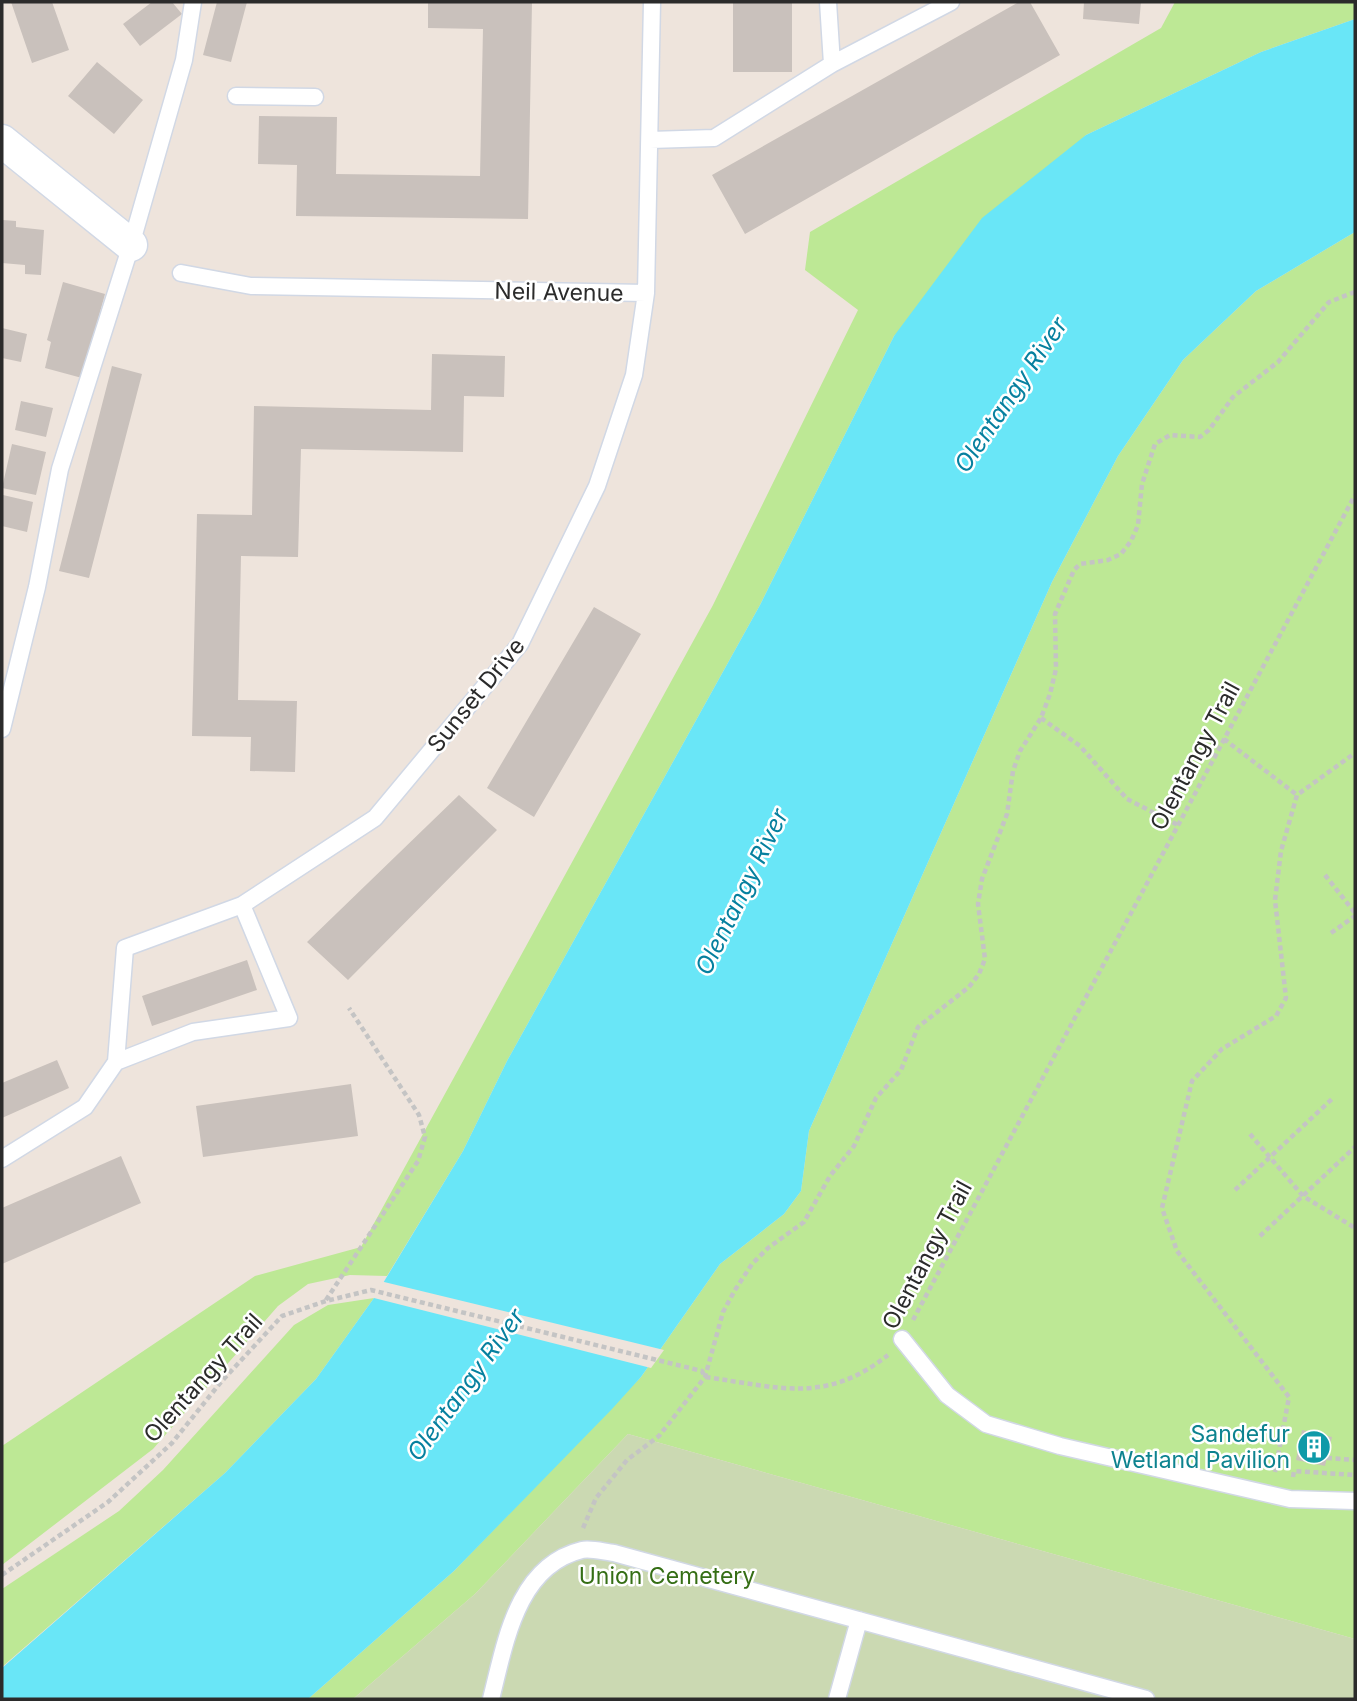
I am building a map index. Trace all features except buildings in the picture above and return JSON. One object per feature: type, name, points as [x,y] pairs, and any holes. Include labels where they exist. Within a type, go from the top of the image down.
[{"type":"street","points":[[2,141],[131,245]]},
{"type":"lane","points":[[2,729],[37,587],[60,469],[131,245],[184,60],[193,2]]},
{"type":"lane","name":"Neil Avenue","points":[[181,273],[251,286],[646,293],[652,2]]},
{"type":"lane","points":[[828,2],[832,64]]},
{"type":"lane","points":[[650,140],[714,138],[832,64],[951,2]]},
{"type":"lane","points":[[236,96],[315,97]]},
{"type":"lane","name":"Sunset Drive","points":[[116,1062],[125,948],[242,905],[375,818],[520,644],[597,486],[634,376],[646,293]]},
{"type":"lane","points":[[2,1158],[85,1107],[116,1062],[193,1032],[289,1018],[242,905]]},
{"type":"lane","points":[[902,1339],[947,1395],[986,1424],[1060,1446],[1270,1495],[1290,1499],[1355,1501]]},
{"type":"lane","points":[[491,1699],[518,1606],[533,1582],[554,1563],[583,1549],[614,1553],[1146,1699]]},
{"type":"lane","points":[[837,1699],[859,1620]]},
{"type":"path","points":[[583,1549],[582,1530],[596,1498],[627,1460],[659,1436],[705,1377],[723,1312],[752,1264],[804,1222],[830,1176],[854,1146],[876,1098],[901,1070],[918,1027],[969,987],[979,974],[985,958],[978,904],[982,879],[1007,814],[1013,771],[1020,751],[1041,718],[1056,669],[1053,628],[1064,589],[1080,564],[1108,560],[1121,554],[1131,541],[1138,525],[1142,484],[1155,444],[1170,435],[1200,437],[1209,430],[1233,397],[1278,362],[1329,302],[1355,292]]},
{"type":"path","name":"Olentangy Trail","points":[[2,1575],[108,1502],[172,1443],[221,1382],[282,1317],[326,1301],[371,1290],[702,1371],[705,1377],[805,1390],[839,1385],[867,1371],[902,1339],[1355,495]]},
{"type":"path","points":[[1041,718],[1080,746],[1127,799],[1178,825]]},
{"type":"path","points":[[1224,738],[1297,795]]},
{"type":"path","points":[[1270,1495],[1289,1397],[1177,1251],[1162,1208],[1192,1081],[1222,1049],[1276,1016],[1286,998],[1275,900],[1281,851],[1297,795],[1355,752]]},
{"type":"path","points":[[1325,875],[1355,914],[1331,933]]},
{"type":"path","points":[[326,1301],[418,1161],[425,1137],[419,1115],[349,1008]]},
{"type":"path","points":[[1235,1190],[1333,1098]]},
{"type":"path","points":[[1250,1135],[1303,1196],[1355,1228]]},
{"type":"path","points":[[1260,1236],[1355,1147]]},
{"type":"path","points":[[1327,1458],[1355,1460]]},
{"type":"green space","points":[[1175,2],[1355,2],[1355,19],[1261,52],[1086,135],[894,336],[760,605],[507,1061],[463,1151],[387,1276],[350,1275],[308,1284],[278,1306],[153,1449],[2,1565],[2,1446],[255,1276],[361,1247],[713,605],[858,310],[805,270],[810,232],[1161,28]]},
{"type":"green space","points":[[1355,232],[1355,1639],[628,1434],[475,1594],[353,1699],[308,1699],[454,1571],[641,1377],[720,1264],[784,1214],[801,1191],[809,1131],[1052,582],[1118,456],[1183,360],[1256,291]]},
{"type":"green space","points":[[374,1298],[316,1379],[225,1473],[2,1667],[2,1589],[119,1511],[163,1470],[294,1325],[328,1305]]},
{"type":"green space","name":"Union Cemetery","points":[[628,1434],[1355,1639],[1355,1699],[353,1699],[475,1594]]},
{"type":"water","name":"Olentangy River","points":[[1355,19],[1355,232],[1256,291],[1183,360],[1118,456],[1052,582],[809,1131],[801,1191],[784,1214],[720,1264],[641,1377],[454,1571],[308,1699],[2,1699],[2,1668],[225,1473],[316,1379],[374,1298],[463,1151],[507,1061],[760,605],[894,336],[982,218],[1086,135],[1261,52]]},
{"type":"pier","points":[[380,1281],[664,1350],[651,1368],[370,1297]]},
{"type":"place","name":"Sandefur Wetland Pavilion","points":[[1314,1447]]}]
